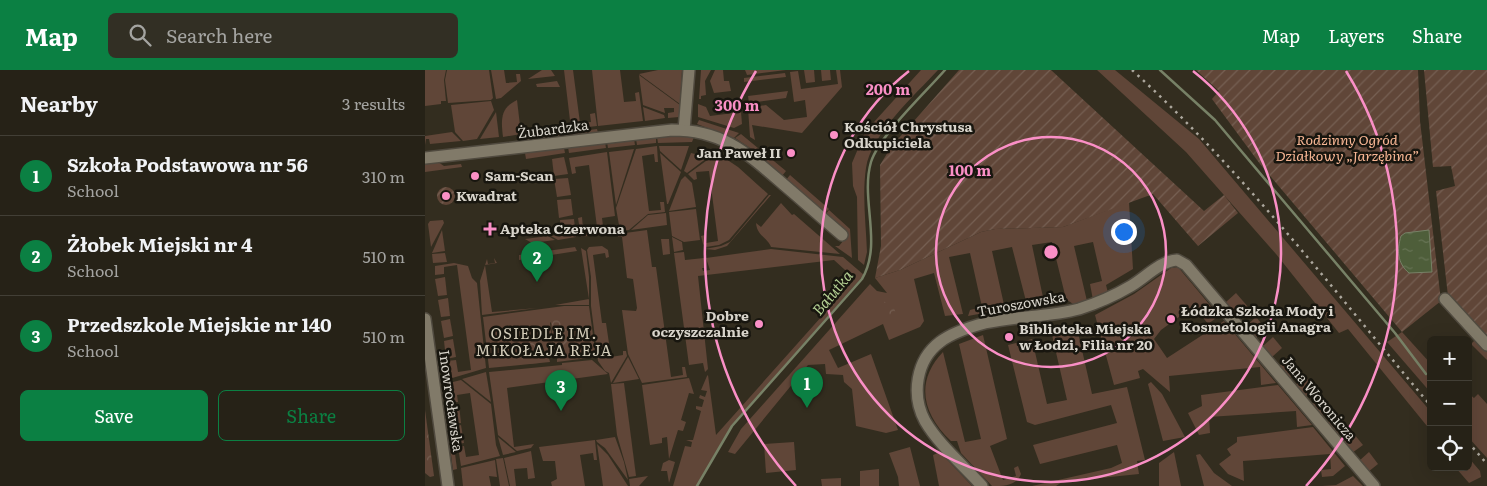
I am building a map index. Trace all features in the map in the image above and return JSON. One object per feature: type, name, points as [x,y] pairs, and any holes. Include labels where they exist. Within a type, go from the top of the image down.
[{"type":"street","points":[[684,130],[689,70]]},
{"type":"street","name":"Żubardzka","points":[[425,158],[684,130],[717,137],[747,152],[841,235]]},
{"type":"street","name":"Turoszowska","points":[[982,486],[933,433],[920,411],[917,392],[920,371],[936,345],[951,335],[983,324],[1076,310],[1096,304],[1125,290],[1173,260],[1182,261]]},
{"type":"street","name":"Jana Woronicza","points":[[1182,261],[1374,486]]},
{"type":"street","points":[[1445,299],[1487,345]]},
{"type":"street","name":"Inowrocławska","points":[[425,319],[448,486]]},
{"type":"green space","points":[[425,70],[446,70],[444,80],[446,101],[441,101],[441,104],[425,106]]},
{"type":"green space","points":[[447,70],[489,70],[493,98],[491,100],[448,103],[445,80]]},
{"type":"green space","points":[[491,70],[504,70],[506,83],[517,82],[516,74],[520,74],[521,81],[501,98],[496,99]]},
{"type":"green space","points":[[542,70],[551,70],[555,76],[528,79]]},
{"type":"green space","points":[[564,70],[573,70],[580,123],[591,122],[590,114],[595,113],[597,126],[571,129]]},
{"type":"green space","points":[[592,70],[620,70],[624,102],[636,101],[635,93],[639,92],[643,121],[598,126]]},
{"type":"green space","points":[[658,70],[682,70],[680,104],[639,74]]},
{"type":"green space","points":[[701,70],[711,70],[705,81],[706,95],[701,96],[701,99],[699,99]]},
{"type":"green space","points":[[715,70],[723,70],[724,81],[729,81],[731,91],[714,93],[710,81]]},
{"type":"green space","points":[[745,70],[786,70],[747,75]]},
{"type":"green space","points":[[804,70],[814,70],[815,82],[806,83]]},
{"type":"green space","points":[[821,70],[830,70],[831,80],[822,81]]},
{"type":"green space","points":[[836,70],[840,70],[842,87],[802,133],[752,125],[755,140],[750,137],[748,108],[766,105],[784,120],[807,117],[805,100],[794,102],[790,72],[798,71],[801,89],[838,84]]},
{"type":"green space","points":[[921,70],[938,70],[906,103],[885,129],[876,142],[866,168],[864,199],[867,252],[864,265],[858,260],[857,197],[853,186],[852,163],[865,132]]},
{"type":"green space","points":[[959,70],[1051,70],[1204,211],[1224,195],[1238,213],[1198,246],[1153,194],[1063,227],[995,229],[981,232],[900,270],[875,278],[881,246],[880,165],[891,147]]},
{"type":"green space","points":[[1097,70],[1115,70],[1199,139],[1427,407],[1427,426],[1348,329],[1339,333],[1276,254],[1186,152]]},
{"type":"green space","name":"Rodzinny Ogród Działkowy „Jarzębina”","points":[[1196,70],[1418,70],[1420,121],[1441,301],[1402,332],[1260,164],[1212,99],[1219,91]]},
{"type":"green space","points":[[1424,70],[1487,70],[1487,339],[1448,296],[1436,191],[1455,186],[1451,166],[1433,167]]},
{"type":"green space","points":[[785,73],[786,77],[744,82],[744,78]]},
{"type":"green space","points":[[639,75],[680,105],[679,117],[668,118],[668,113],[674,112],[674,108],[664,108],[665,113],[643,105]]},
{"type":"green space","points":[[557,81],[560,87],[537,87],[536,84]]},
{"type":"green space","points":[[788,91],[786,98],[749,103],[748,96]]},
{"type":"green space","points":[[517,100],[521,134],[503,137],[503,115],[507,107]]},
{"type":"green space","points":[[491,101],[494,110],[477,139],[463,141],[455,132],[451,105]]},
{"type":"green space","points":[[698,104],[706,107],[710,116],[741,112],[742,124],[734,128],[698,117]]},
{"type":"green space","points":[[643,107],[664,115],[665,118],[645,121]]},
{"type":"green space","points":[[496,112],[499,137],[480,139]]},
{"type":"green space","points":[[699,120],[739,133],[734,138],[697,124]]},
{"type":"green space","points":[[565,125],[565,129],[526,134],[525,130]]},
{"type":"green space","points":[[597,129],[598,133],[566,137],[566,133]]},
{"type":"green space","points":[[452,132],[461,141],[430,144],[429,139],[426,139],[425,145],[425,136]]},
{"type":"green space","points":[[562,133],[562,138],[526,142],[525,137]]},
{"type":"green space","points":[[741,134],[786,171],[782,176],[753,150],[735,138]]},
{"type":"green space","points":[[656,137],[656,143],[637,145],[636,139]]},
{"type":"green space","points":[[657,137],[694,137],[692,142],[658,143]]},
{"type":"green space","points":[[634,139],[635,145],[608,148],[607,142]]},
{"type":"green space","points":[[605,142],[606,148],[569,153],[568,147]]},
{"type":"green space","points":[[657,146],[658,162],[655,162],[654,154],[642,156],[649,211],[661,210],[660,202],[664,202],[665,212],[648,214],[629,230],[620,231],[616,208],[636,149]]},
{"type":"green space","points":[[659,146],[689,146],[681,170],[660,151]]},
{"type":"green space","points":[[700,147],[715,152],[687,173],[684,171],[691,153],[699,155],[702,150]]},
{"type":"green space","points":[[564,148],[565,153],[526,159],[525,153]]},
{"type":"green space","points":[[634,149],[616,205],[609,152]]},
{"type":"green space","points":[[607,152],[615,216],[602,218],[603,226],[611,225],[607,233],[581,237],[578,218],[582,217],[583,229],[597,227],[589,165],[575,167],[576,173],[572,174],[569,158]]},
{"type":"green space","points":[[660,153],[681,172],[668,204],[667,204]]},
{"type":"green space","points":[[717,153],[738,167],[768,194],[729,240],[719,245],[706,247],[701,236],[705,235],[706,243],[718,241],[709,171],[696,172],[697,179],[694,180],[688,174]]},
{"type":"green space","points":[[564,157],[568,174],[554,176],[552,159]]},
{"type":"green space","points":[[438,162],[444,166],[461,164],[462,167],[425,172],[425,163]]},
{"type":"green space","points":[[790,175],[829,209],[824,214],[786,180]]},
{"type":"green space","points":[[685,176],[692,183],[696,207],[669,211],[681,180]]},
{"type":"green space","points":[[568,178],[571,195],[557,197],[554,179]]},
{"type":"green space","points":[[446,187],[452,190],[455,196],[452,202],[446,205],[440,202],[437,196],[440,190]]},
{"type":"green space","points":[[769,195],[771,195],[727,246],[715,250],[705,249],[730,242]]},
{"type":"green space","points":[[571,199],[573,215],[559,218],[557,200]]},
{"type":"green space","points":[[1129,202],[1133,269],[1106,285],[1108,293],[1093,300],[1090,284],[1102,281],[1093,242],[1074,246],[1087,301],[1073,304],[1066,299],[1052,242],[1032,245],[1044,302],[1027,305],[1012,247],[992,251],[1005,309],[968,316],[970,310],[982,307],[970,253],[949,257],[963,314],[945,316],[934,273],[914,279],[924,321],[920,327],[889,340],[883,324],[829,350],[838,368],[871,354],[898,430],[886,433],[856,426],[852,389],[844,382],[843,375],[826,374],[825,364],[808,365],[735,454],[728,452],[741,429],[870,284],[877,291],[887,293],[875,278],[900,270],[981,232],[995,229],[1063,227]]},
{"type":"green space","points":[[781,203],[792,215],[794,214],[840,254],[771,247],[758,231],[756,223],[761,227]]},
{"type":"green space","points":[[696,209],[700,240],[684,242],[672,236],[669,212]]},
{"type":"green space","points":[[829,210],[850,229],[852,258],[835,246],[839,246],[848,235],[825,215]]},
{"type":"green space","points":[[666,213],[667,225],[631,230],[648,215]]},
{"type":"green space","points":[[574,219],[576,237],[558,240],[551,236],[561,234],[560,220]]},
{"type":"green space","points":[[443,220],[444,223],[431,247],[428,224],[430,221]]},
{"type":"green space","points":[[442,230],[445,251],[432,253]]},
{"type":"green space","points":[[647,230],[652,267],[656,267],[671,377],[683,375],[682,367],[685,367],[687,377],[642,383],[628,354],[622,310],[636,311],[637,308],[633,279],[627,278],[622,237],[618,237],[618,234]]},
{"type":"green space","points":[[548,236],[555,240],[532,243],[525,239]]},
{"type":"green space","points":[[672,237],[682,242],[683,250],[674,252]]},
{"type":"green space","points":[[661,239],[669,239],[670,254],[663,255]]},
{"type":"green space","points":[[602,246],[608,250],[609,257],[606,258],[605,253],[593,255],[602,323],[606,323],[611,357],[623,355],[623,351],[626,351],[627,356],[611,383],[609,373],[605,371],[598,361],[591,306],[591,277],[587,250],[589,247]]},
{"type":"green space","points":[[575,247],[577,251],[519,260],[519,255]]},
{"type":"green space","points":[[581,248],[586,251],[589,299]]},
{"type":"green space","points":[[771,249],[843,257],[864,275],[732,426],[697,486],[673,486],[685,446],[691,447],[692,442],[686,440],[693,440],[701,411],[696,409],[696,406],[702,407],[704,400],[699,398],[700,395],[705,397],[707,391],[701,390],[707,376],[716,435],[855,279],[834,260],[698,276],[708,369],[705,372],[703,363],[689,365],[674,253],[684,252],[685,260],[704,258],[705,268],[702,268],[703,271],[710,270],[706,258]]},
{"type":"green space","points":[[445,253],[447,262],[433,263],[432,254]]},
{"type":"green space","points":[[494,258],[497,263],[485,265],[487,259],[488,264],[495,263]]},
{"type":"green space","points":[[454,263],[468,266],[472,278],[477,283],[486,368],[449,379],[447,361],[456,360],[458,372],[471,370],[457,265],[444,267],[444,274],[435,275],[435,266]]},
{"type":"green space","points":[[485,265],[492,312],[537,308],[482,315],[480,281]]},
{"type":"green space","points":[[1178,267],[1219,316],[1208,324],[1194,306],[1161,330],[1154,339],[1167,358],[1224,321],[1276,383],[1261,385],[1260,367],[1169,376],[1170,392],[1143,369],[1138,371],[1140,378],[1114,385],[1095,315],[1134,294],[1171,268]]},
{"type":"green space","points":[[445,277],[447,295],[438,296],[435,279]]},
{"type":"green space","points":[[1236,293],[1249,308],[1238,317],[1226,302]]},
{"type":"green space","points":[[448,298],[450,316],[441,317],[438,300]]},
{"type":"green space","points":[[589,299],[589,305],[555,305]]},
{"type":"green space","points":[[883,301],[894,308],[896,314],[882,320],[879,311],[880,303]]},
{"type":"green space","points":[[564,306],[589,306],[596,357],[557,362],[557,356],[579,353],[550,322],[553,349],[547,358],[549,358],[550,362],[489,368],[483,317]]},
{"type":"green space","points":[[574,317],[579,354],[547,358],[553,349],[551,320]]},
{"type":"green space","points":[[1256,317],[1266,329],[1257,336],[1257,340],[1246,326]]},
{"type":"green space","points":[[450,319],[453,336],[444,338],[441,321]]},
{"type":"green space","points":[[573,328],[575,343],[557,346],[555,330]]},
{"type":"green space","points":[[1077,328],[1092,394],[1127,387],[1145,460],[1137,461],[1139,474],[1062,482],[1056,486],[1032,486],[1111,468],[1122,463],[1117,445],[1040,464],[1033,445],[1117,423],[1111,405],[1035,425],[1027,422],[1008,345],[1032,339],[1047,404],[1067,400],[1052,335]]},
{"type":"green space","points":[[537,329],[539,363],[507,365],[505,331]]},
{"type":"green space","points":[[1402,332],[1427,360],[1427,388],[1387,342]]},
{"type":"green space","points":[[983,335],[1007,439],[990,446],[1003,480],[1016,476],[1014,468],[1018,466],[1021,474],[1016,481],[1005,485],[992,486],[961,453],[957,441],[951,441],[941,431],[928,409],[926,397],[928,374],[943,352],[965,442],[981,439],[959,344]]},
{"type":"green space","points":[[1273,337],[1282,348],[1272,357],[1263,346]]},
{"type":"green space","points":[[453,339],[456,357],[446,359],[444,341]]},
{"type":"green space","points":[[1475,340],[1487,352],[1487,360],[1472,345]]},
{"type":"green space","points":[[628,357],[639,379],[613,383]]},
{"type":"green space","points":[[1290,358],[1300,369],[1289,378],[1279,366]]},
{"type":"green space","points":[[592,360],[608,374],[507,388],[514,447],[534,444],[531,448],[517,451],[498,435],[489,372]]},
{"type":"green space","points":[[486,372],[491,402],[462,379]]},
{"type":"green space","points":[[1306,377],[1315,388],[1305,397],[1295,385]]},
{"type":"green space","points":[[689,378],[694,394],[689,393],[681,420],[686,422],[683,431],[678,430],[669,459],[667,437],[662,438],[662,443],[650,445],[642,385]]},
{"type":"green space","points":[[461,380],[491,404],[496,445],[500,456],[461,466],[458,447],[464,446],[466,457],[479,455],[470,393],[457,395],[458,402],[452,402],[449,383]]},
{"type":"green space","points":[[1151,382],[1162,394],[1185,437],[1163,441],[1148,384]]},
{"type":"green space","points":[[624,383],[636,476],[629,477],[617,435],[611,384]]},
{"type":"green space","points":[[1278,385],[1312,425],[1297,427],[1296,411],[1209,417],[1210,433],[1199,435],[1188,413],[1202,406],[1201,395]]},
{"type":"green space","points":[[1478,394],[1487,404],[1487,458],[1472,441],[1472,396],[1474,398]]},
{"type":"green space","points":[[1322,396],[1332,407],[1321,416],[1312,404]]},
{"type":"green space","points":[[459,405],[461,423],[455,423],[452,406]]},
{"type":"green space","points":[[425,410],[434,476],[430,477],[425,473]]},
{"type":"green space","points":[[1338,414],[1347,426],[1337,435],[1327,423]]},
{"type":"green space","points":[[461,425],[464,443],[458,444],[455,427]]},
{"type":"green space","points":[[1313,427],[1345,466],[1333,476],[1322,477],[1321,470],[1331,469],[1330,454],[1243,461],[1244,481],[1228,474],[1219,464],[1231,455],[1227,449],[1237,442],[1237,437]]},
{"type":"green space","points":[[1354,434],[1363,445],[1352,453],[1343,442]]},
{"type":"green space","points":[[498,437],[516,452],[503,455]]},
{"type":"green space","points":[[615,437],[628,480],[605,448],[596,440]]},
{"type":"green space","points":[[595,440],[597,460],[594,460],[593,453],[580,455],[585,486],[552,486],[551,482],[557,479],[555,461],[543,461],[539,447]]},
{"type":"green space","points":[[794,442],[796,470],[766,473],[764,444]]},
{"type":"green space","points":[[597,444],[608,455],[628,486],[603,486]]},
{"type":"green space","points":[[454,446],[457,469],[453,470],[450,447]]},
{"type":"green space","points":[[910,447],[920,486],[899,486],[898,477],[889,453]]},
{"type":"green space","points":[[531,451],[535,478],[528,479],[527,468],[514,469],[516,486],[510,486],[504,458]]},
{"type":"green space","points":[[940,452],[972,486],[939,486],[933,455]]},
{"type":"green space","points":[[1174,452],[1181,486],[1159,486],[1159,463]]},
{"type":"green space","points":[[1369,452],[1378,464],[1368,472],[1359,461]]},
{"type":"green space","points":[[1200,454],[1214,473],[1232,486],[1204,486],[1196,455]]},
{"type":"green space","points":[[503,458],[509,486],[500,486],[496,459]]},
{"type":"green space","points":[[495,460],[497,477],[489,476],[491,486],[463,486],[461,468]]},
{"type":"green space","points":[[669,460],[675,462],[669,483],[667,471],[661,471],[663,463]]},
{"type":"green space","points":[[1472,462],[1480,471],[1481,477],[1469,483],[1458,471],[1472,471]]},
{"type":"green space","points":[[879,469],[879,486],[860,486],[860,471]]},
{"type":"green space","points":[[648,476],[639,486],[630,486],[629,479]]},
{"type":"green space","points":[[1353,476],[1363,486],[1322,486],[1336,485]]},
{"type":"green space","points":[[841,478],[841,486],[822,486],[821,479]]},
{"type":"water","points":[[1429,230],[1432,272],[1409,273],[1400,261],[1399,246],[1401,236],[1405,233]]},
{"type":"waterway","name":"Bałutka","points":[[697,486],[732,426],[862,279],[871,251],[868,191],[868,176],[871,162],[876,151],[893,127],[945,70]]},
{"type":"waterway","points":[[1160,70],[1215,120],[1395,333],[1426,374]]},
{"type":"railway","points":[[1132,70],[1172,108],[1250,190],[1427,401]]},
{"type":"railway","points":[[1472,447],[1487,464]]},
{"type":"place","name":"Kościół Chrystusa Odkupiciela","points":[[834,135]]},
{"type":"place","name":"Jan Paweł II","points":[[791,153]]},
{"type":"place","name":"Sam-Scan","points":[[475,176]]},
{"type":"place","name":"Kwadrat","points":[[446,196]]},
{"type":"place","name":"Apteka Czerwona","points":[[490,229]]},
{"type":"place","name":"Żłobek Miejski nr 4","points":[[537,282]]},
{"type":"place","name":"Łódzka Szkoła Mody i Kosmetologii Anagra","points":[[1171,319]]},
{"type":"place","name":"Dobre oczyszczalnie","points":[[759,324]]},
{"type":"place","name":"Biblioteka Miejska w Łodzi, Filia nr 20","points":[[1009,337]]},
{"type":"place","name":"Szkoła Podstawowa nr 56","points":[[807,408]]},
{"type":"place","name":"Przedszkole Miejskie nr 140","points":[[561,411]]},
{"type":"district","name":"OSIEDLE IM. MIKOŁAJA REJA","points":[[544,342]]}]
